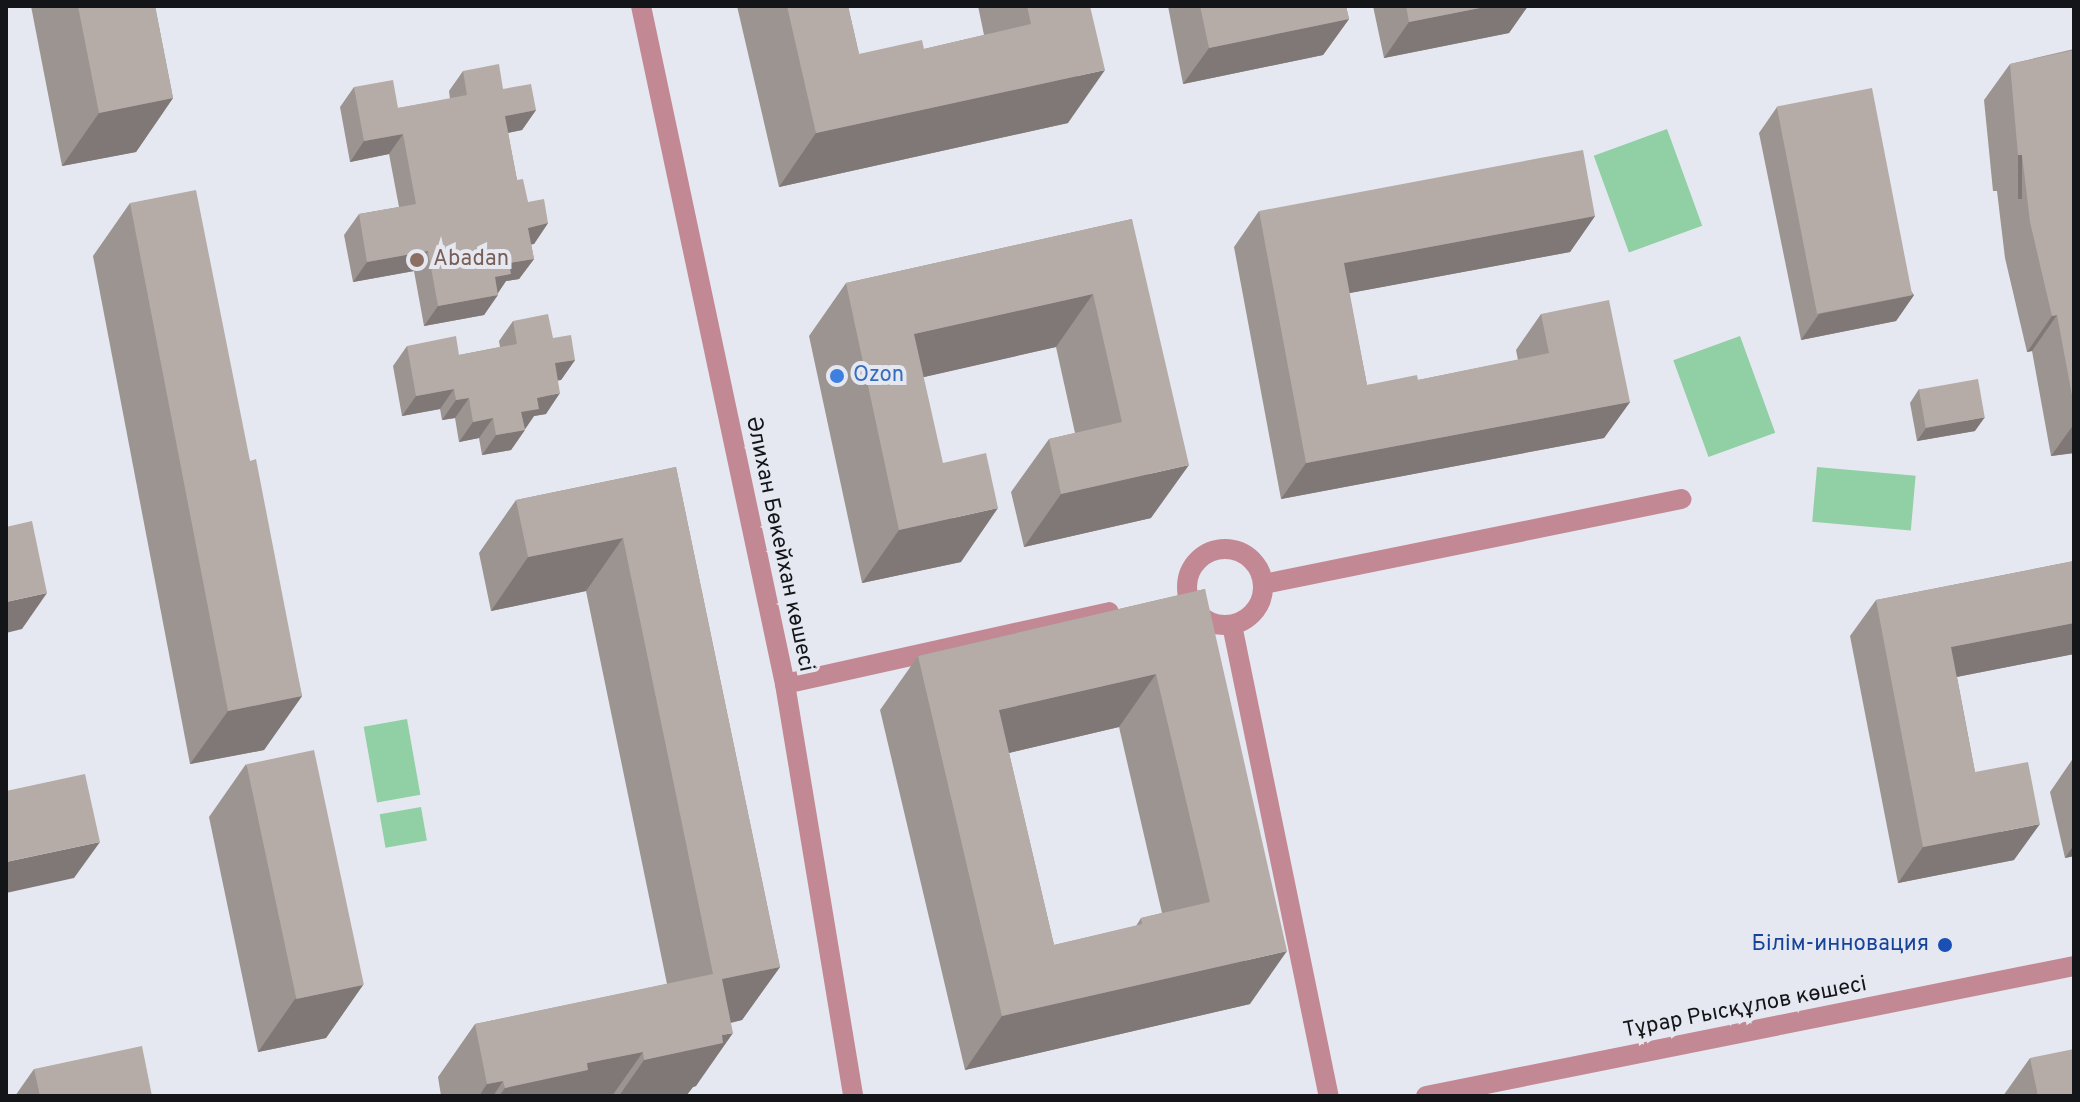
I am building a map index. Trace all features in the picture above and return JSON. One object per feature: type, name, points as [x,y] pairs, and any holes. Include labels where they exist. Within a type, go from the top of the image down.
[{"type":"street","name":"Әлихан Бөкейхан көшесі","points":[[641,6],[785,684],[853,1096]]},
{"type":"street","points":[[1264,584],[1681,499]]},
{"type":"street","points":[[1219,549],[1244,553],[1254,562],[1264,584],[1259,606],[1232,625],[1209,622],[1180,596],[1190,570],[1219,549]]},
{"type":"street","points":[[785,684],[1127,608]]},
{"type":"street","points":[[1232,625],[1329,1096]]},
{"type":"street","name":"Тұрар Рысқұлов көшесі","points":[[1426,1096],[2074,966]]},
{"type":"green space","points":[[1667,129],[1702,226],[1629,252],[1594,156]]},
{"type":"green space","points":[[1740,336],[1775,433],[1709,457],[1673,360]]},
{"type":"green space","points":[[1817,467],[1916,476],[1911,530],[1812,522]]},
{"type":"green space","points":[[407,719],[420,795],[377,802],[364,727]]},
{"type":"green space","points":[[421,807],[427,840],[386,848],[380,814]]},
{"type":"building","points":[[78,6],[155,6],[173,98],[99,113]]},
{"type":"building","points":[[787,6],[848,6],[859,54],[922,40],[924,49],[1031,24],[1027,6],[1090,6],[1105,70],[816,133]]},
{"type":"building","points":[[1200,6],[1346,6],[1349,19],[1209,48]]},
{"type":"building","points":[[1406,6],[1490,6],[1409,22]]},
{"type":"building","points":[[2074,50],[2074,406],[2057,315],[2052,316],[2030,222],[2022,155],[2018,155],[2010,64]]},
{"type":"building","points":[[499,64],[503,89],[531,84],[536,110],[505,116],[517,180],[523,179],[528,202],[544,199],[548,223],[528,228],[534,259],[509,263],[511,274],[495,277],[498,295],[438,306],[428,251],[367,262],[359,214],[416,204],[403,134],[364,141],[354,87],[393,80],[398,108],[467,95],[463,71]]},
{"type":"building","points":[[1872,88],[1912,295],[1817,314],[1777,107]]},
{"type":"building","points":[[1583,150],[1595,216],[1344,263],[1367,385],[1417,375],[1418,380],[1549,353],[1541,314],[1609,300],[1630,402],[1306,463],[1259,211]]},
{"type":"building","points":[[196,190],[250,461],[256,459],[302,696],[228,711],[130,203]]},
{"type":"building","points":[[1132,219],[1189,465],[1061,494],[1049,439],[1122,422],[1093,294],[914,334],[943,463],[986,453],[998,508],[899,530],[846,283]]},
{"type":"building","points":[[548,314],[553,338],[571,335],[575,360],[555,363],[560,393],[537,398],[539,409],[521,412],[525,430],[496,435],[493,418],[473,422],[469,398],[456,400],[454,389],[416,396],[407,346],[456,336],[459,355],[517,344],[513,321]]},
{"type":"building","points":[[1978,379],[1985,417],[1926,428],[1919,389]]},
{"type":"building","points":[[676,467],[780,967],[722,979],[733,1033],[722,1035],[723,1043],[644,1060],[643,1052],[587,1063],[588,1070],[505,1088],[503,1081],[487,1084],[475,1024],[713,974],[623,538],[528,557],[516,500]]},
{"type":"building","points":[[32,521],[47,593],[6,602],[6,527]]},
{"type":"building","points":[[2074,561],[2074,623],[1951,647],[1975,772],[2028,762],[2040,824],[1923,847],[1876,600]]},
{"type":"building","points":[[1205,589],[1287,951],[1002,1016],[918,656]],"holes":[[[1156,674],[1210,902],[1141,918],[1142,924],[1054,945],[999,710]]]},
{"type":"building","points":[[314,750],[364,985],[296,999],[247,764]]},
{"type":"building","points":[[85,774],[100,842],[6,862],[6,791]]},
{"type":"building","points":[[142,1046],[152,1096],[40,1096],[34,1069]]},
{"type":"building","points":[[2074,1049],[2074,1096],[2038,1096],[2030,1058]]},
{"type":"place","name":"Abadan","points":[[417,260]]},
{"type":"place","name":"Ozon","points":[[837,376]]},
{"type":"place","name":"Білім-инновация","points":[[1945,945]]}]
